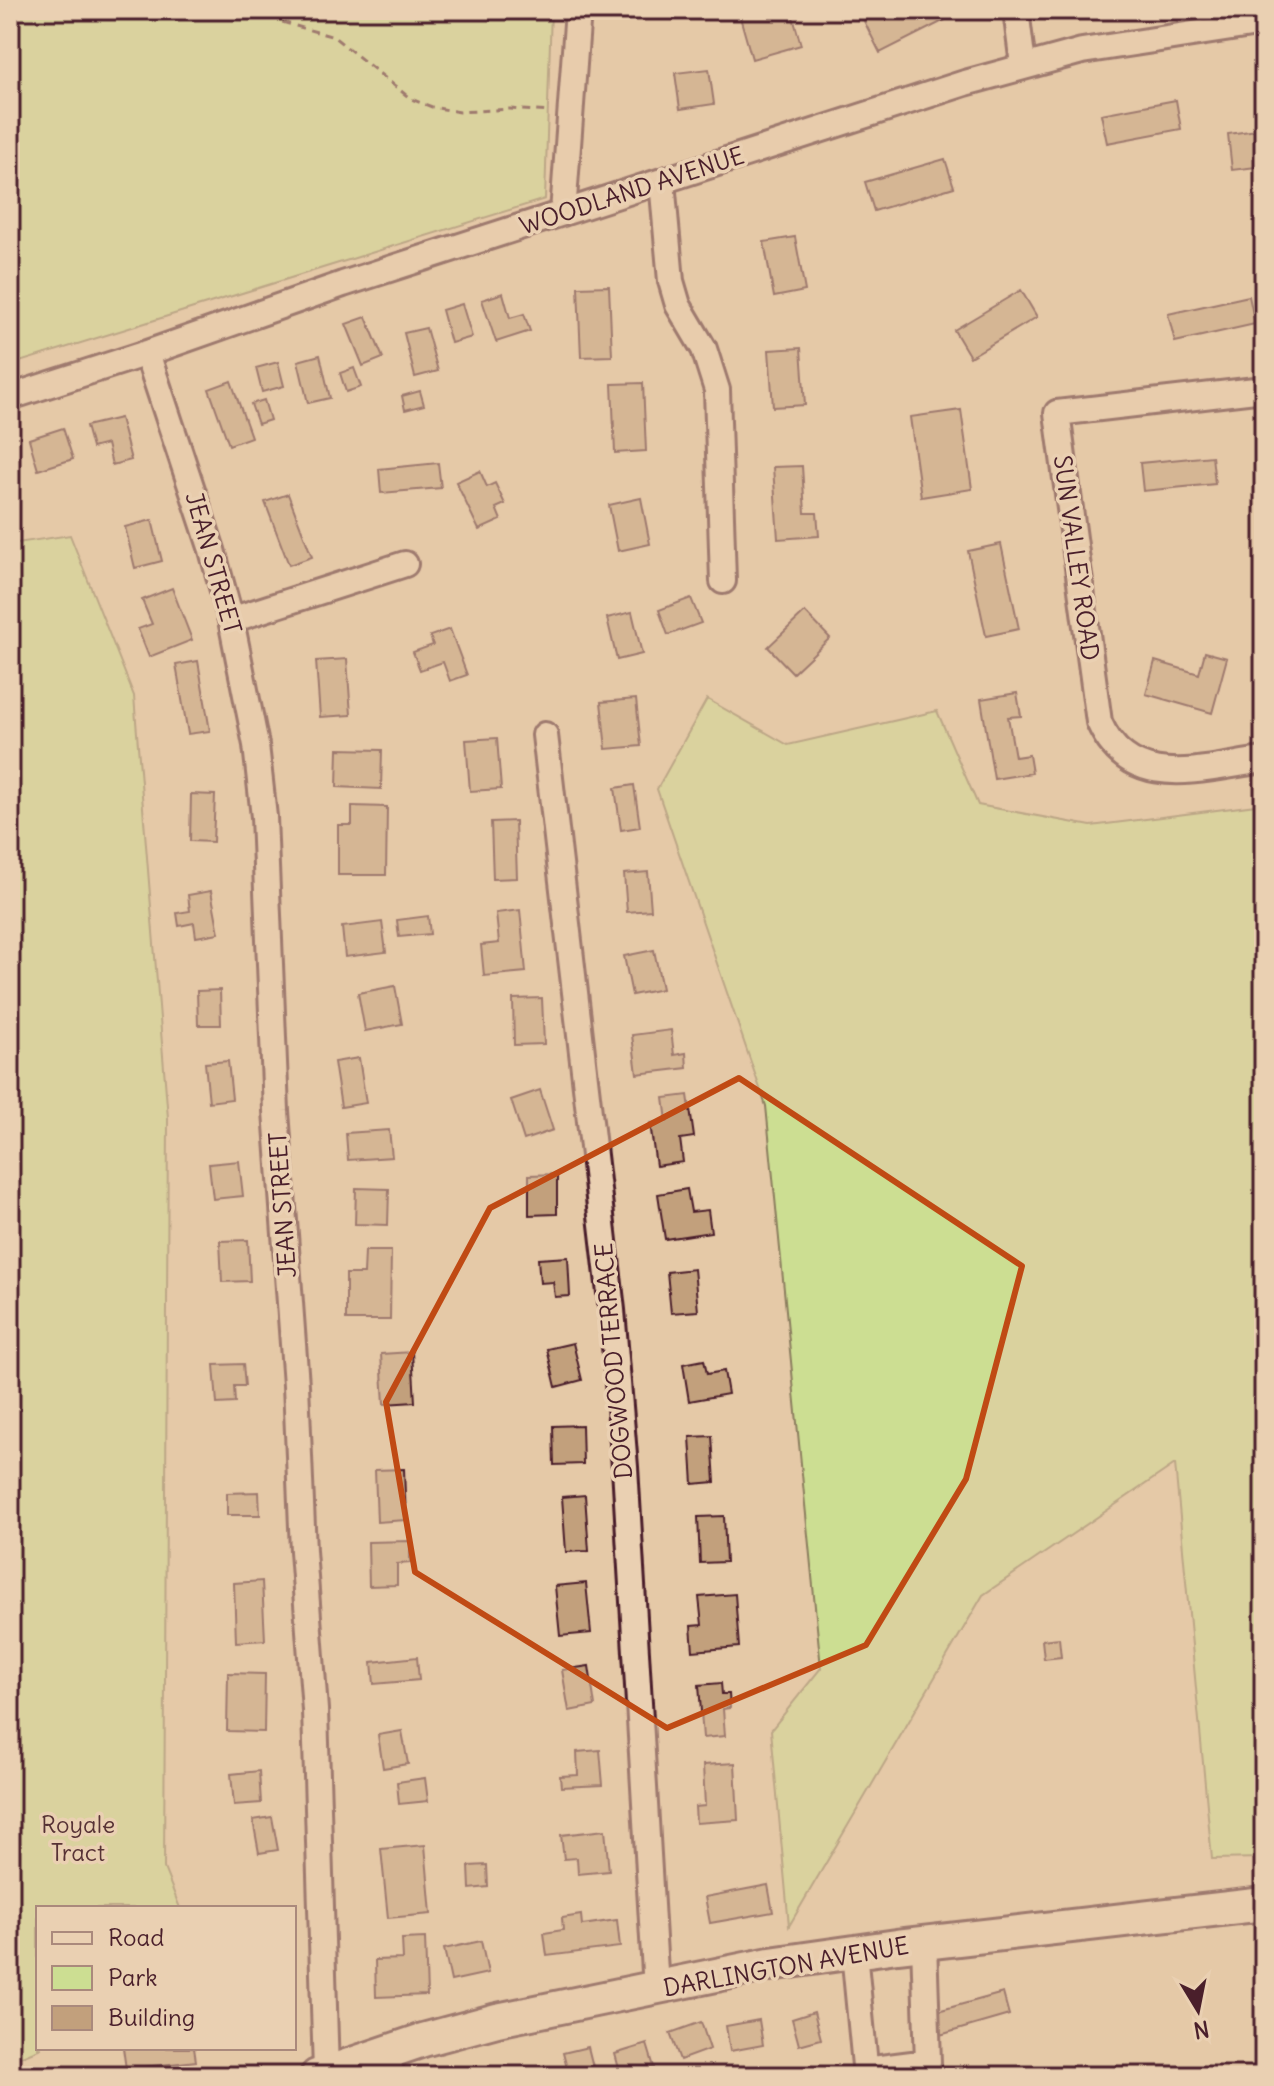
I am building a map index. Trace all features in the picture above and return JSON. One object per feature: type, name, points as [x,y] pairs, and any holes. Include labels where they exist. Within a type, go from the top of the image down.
[{"type":"main road","name":"DARLINGTON AVENUE","points":[[322,2074],[389,2064],[497,2020],[770,1964],[1264,1904]]},
{"type":"street","points":[[563,213],[578,10]]},
{"type":"street","points":[[1016,10],[1023,65]]},
{"type":"street","name":"WOODLAND AVENUE","points":[[10,397],[343,284],[1023,65],[1142,40],[1264,23]]},
{"type":"street","points":[[662,181],[671,281],[678,305],[713,369],[717,390],[723,581]]},
{"type":"street","name":"JEAN STREET","points":[[147,353],[212,550],[231,620],[256,745],[264,817],[276,1111],[315,1710],[322,2074]]},
{"type":"street","name":"SUN VALLEY ROAD","points":[[1264,389],[1057,413],[1099,722],[1106,738],[1134,764],[1150,770],[1168,772],[1264,760]]},
{"type":"street","points":[[231,620],[405,564]]},
{"type":"street","name":"DOGWOOD TERRACE","points":[[545,735],[612,1310],[625,1467],[656,1989]]},
{"type":"street","points":[[854,1952],[865,2073],[928,2062],[924,1943]]},
{"type":"path","points":[[257,10],[282,22],[334,37],[411,99],[432,107],[460,112],[510,109],[570,114]]},
{"type":"highlighted area","points":[[739,1078],[1022,1266],[966,1479],[866,1645],[667,1728],[415,1572],[386,1402],[490,1208]]},
{"type":"green space","points":[[10,10],[551,10],[545,199],[10,365]]},
{"type":"green space","name":"Royale Tract","points":[[70,535],[134,696],[168,1118],[164,1868],[179,1906],[36,1906],[36,2050],[10,2061],[10,544]]},
{"type":"green space","points":[[707,699],[788,745],[937,711],[978,805],[1091,826],[1264,804],[1264,1858],[1212,1859],[1175,1464],[983,1595],[789,1926],[771,1730],[821,1668],[766,1106],[657,789]]},
{"type":"building","points":[[764,10],[791,10],[801,45],[752,59],[740,17]]},
{"type":"building","points":[[861,10],[940,10],[945,20],[880,53]]},
{"type":"building","points":[[709,69],[714,104],[680,109],[675,73]]},
{"type":"building","points":[[1176,100],[1181,129],[1107,143],[1101,114]]},
{"type":"building","points":[[1264,129],[1264,166],[1232,170],[1228,134]]},
{"type":"building","points":[[945,159],[954,187],[874,211],[865,182]]},
{"type":"building","points":[[795,237],[805,291],[774,297],[764,242]]},
{"type":"building","points":[[609,286],[612,356],[581,357],[578,287]]},
{"type":"building","points":[[1021,290],[1037,317],[970,357],[954,330]]},
{"type":"building","points":[[503,293],[510,318],[524,314],[530,331],[496,342],[482,300]]},
{"type":"building","points":[[1249,296],[1255,324],[1175,342],[1168,314]]},
{"type":"building","points":[[462,304],[472,337],[451,343],[442,310]]},
{"type":"building","points":[[366,317],[383,358],[363,366],[346,324]]},
{"type":"building","points":[[426,328],[438,371],[415,377],[404,333]]},
{"type":"building","points":[[801,348],[805,405],[773,407],[769,350]]},
{"type":"building","points":[[320,355],[330,398],[308,403],[298,361]]},
{"type":"building","points":[[278,362],[284,386],[262,392],[256,368]]},
{"type":"building","points":[[354,368],[361,387],[346,392],[340,373]]},
{"type":"building","points":[[231,381],[251,437],[229,445],[209,389]]},
{"type":"building","points":[[643,383],[646,451],[615,453],[612,384]]},
{"type":"building","points":[[420,391],[424,405],[405,410],[402,396]]},
{"type":"building","points":[[264,400],[270,420],[258,424],[251,404]]},
{"type":"building","points":[[961,410],[972,489],[921,497],[910,417]]},
{"type":"building","points":[[120,418],[131,460],[112,465],[107,444],[92,448],[86,426]]},
{"type":"building","points":[[63,428],[73,459],[38,470],[29,439]]},
{"type":"building","points":[[1212,456],[1215,484],[1143,491],[1140,463]]},
{"type":"building","points":[[438,463],[441,488],[381,493],[379,469]]},
{"type":"building","points":[[802,466],[805,513],[817,513],[819,536],[778,539],[773,467]]},
{"type":"building","points":[[480,471],[487,487],[495,483],[505,504],[496,508],[501,520],[479,530],[456,482]]},
{"type":"building","points":[[288,494],[312,557],[289,565],[265,502]]},
{"type":"building","points":[[641,498],[650,544],[618,551],[609,505]]},
{"type":"building","points":[[152,520],[162,561],[135,568],[125,527]]},
{"type":"building","points":[[1001,544],[1019,629],[986,636],[968,551]]},
{"type":"building","points":[[172,588],[192,640],[149,657],[138,629],[152,624],[142,600]]},
{"type":"building","points":[[691,598],[701,623],[668,635],[659,610]]},
{"type":"building","points":[[632,612],[642,654],[617,660],[607,618]]},
{"type":"building","points":[[805,612],[830,638],[793,673],[768,647]]},
{"type":"building","points":[[450,629],[467,675],[450,681],[443,662],[420,670],[413,652],[433,645],[430,636]]},
{"type":"building","points":[[1205,652],[1227,658],[1212,713],[1146,694],[1155,661],[1199,674]]},
{"type":"building","points":[[347,659],[351,715],[320,717],[316,661]]},
{"type":"building","points":[[198,661],[210,731],[188,734],[176,665]]},
{"type":"building","points":[[1017,693],[1021,716],[1008,717],[1015,757],[1029,755],[1032,773],[994,779],[981,699]]},
{"type":"building","points":[[636,699],[641,746],[606,749],[601,702]]},
{"type":"building","points":[[497,738],[501,789],[470,791],[466,740]]},
{"type":"building","points":[[338,749],[382,750],[381,789],[337,787]]},
{"type":"building","points":[[634,785],[640,827],[621,830],[615,788]]},
{"type":"building","points":[[191,794],[215,795],[213,842],[190,841]]},
{"type":"building","points":[[352,806],[387,807],[386,875],[338,875],[338,825],[352,825]]},
{"type":"building","points":[[515,821],[517,878],[493,879],[491,822]]},
{"type":"building","points":[[648,872],[651,910],[627,912],[624,874]]},
{"type":"building","points":[[211,891],[219,933],[196,937],[194,923],[179,926],[177,913],[190,911],[188,895]]},
{"type":"building","points":[[520,910],[526,972],[484,976],[481,945],[499,943],[496,913]]},
{"type":"building","points":[[428,916],[430,934],[399,937],[397,920]]},
{"type":"building","points":[[382,922],[386,952],[345,957],[342,927]]},
{"type":"building","points":[[654,950],[662,989],[632,995],[624,956]]},
{"type":"building","points":[[395,986],[402,1024],[365,1031],[358,993]]},
{"type":"building","points":[[220,990],[221,1025],[198,1025],[197,991]]},
{"type":"building","points":[[542,998],[544,1044],[514,1045],[513,999]]},
{"type":"building","points":[[671,1030],[674,1055],[686,1053],[687,1068],[637,1074],[632,1035]]},
{"type":"building","points":[[359,1058],[366,1103],[341,1107],[334,1062]]},
{"type":"building","points":[[228,1061],[232,1099],[209,1102],[205,1063]]},
{"type":"building","points":[[540,1090],[553,1130],[524,1140],[511,1100]]},
{"type":"building","points":[[688,1095],[694,1137],[680,1139],[683,1162],[656,1166],[650,1123],[667,1121],[664,1098]]},
{"type":"building","points":[[389,1130],[392,1157],[348,1160],[346,1133]]},
{"type":"building","points":[[239,1161],[243,1196],[213,1199],[209,1164]]},
{"type":"building","points":[[557,1174],[557,1214],[529,1215],[529,1175]]},
{"type":"building","points":[[356,1188],[389,1189],[388,1225],[355,1224]]},
{"type":"building","points":[[687,1189],[691,1212],[708,1210],[711,1232],[665,1239],[658,1194]]},
{"type":"building","points":[[248,1240],[250,1281],[222,1282],[220,1241]]},
{"type":"building","points":[[365,1251],[391,1251],[390,1320],[346,1320],[346,1274],[364,1274]]},
{"type":"building","points":[[568,1257],[570,1296],[555,1297],[553,1282],[540,1283],[538,1259]]},
{"type":"building","points":[[694,1269],[698,1311],[671,1313],[667,1272]]},
{"type":"building","points":[[573,1343],[582,1380],[556,1387],[547,1349]]},
{"type":"building","points":[[412,1352],[415,1402],[384,1404],[381,1354]]},
{"type":"building","points":[[704,1360],[707,1374],[724,1371],[728,1394],[689,1401],[683,1364]]},
{"type":"building","points":[[243,1364],[245,1386],[234,1386],[235,1403],[217,1404],[214,1365]]},
{"type":"building","points":[[582,1425],[583,1464],[554,1465],[553,1426]]},
{"type":"building","points":[[712,1436],[715,1482],[693,1484],[690,1437]]},
{"type":"building","points":[[404,1469],[406,1520],[377,1522],[375,1470]]},
{"type":"building","points":[[259,1492],[260,1515],[227,1515],[227,1493]]},
{"type":"building","points":[[585,1495],[589,1551],[566,1552],[562,1497]]},
{"type":"building","points":[[724,1516],[726,1562],[700,1563],[698,1517]]},
{"type":"building","points":[[410,1541],[410,1563],[397,1564],[397,1585],[369,1586],[368,1542]]},
{"type":"building","points":[[262,1581],[265,1640],[236,1642],[234,1583]]},
{"type":"building","points":[[586,1583],[591,1633],[560,1636],[555,1586]]},
{"type":"building","points":[[735,1594],[739,1647],[693,1651],[691,1626],[702,1625],[699,1597]]},
{"type":"building","points":[[1059,1638],[1061,1657],[1044,1659],[1042,1640]]},
{"type":"building","points":[[417,1657],[419,1680],[374,1684],[372,1662]]},
{"type":"building","points":[[589,1666],[595,1706],[569,1711],[562,1670]]},
{"type":"building","points":[[228,1673],[265,1674],[264,1732],[227,1731]]},
{"type":"building","points":[[721,1683],[722,1694],[729,1694],[730,1708],[723,1709],[725,1736],[703,1738],[699,1685]]},
{"type":"building","points":[[402,1731],[408,1764],[383,1768],[378,1735]]},
{"type":"building","points":[[600,1750],[603,1785],[561,1787],[560,1776],[578,1775],[577,1752]]},
{"type":"building","points":[[735,1763],[738,1820],[696,1823],[695,1807],[705,1806],[703,1765]]},
{"type":"building","points":[[259,1771],[261,1803],[234,1805],[231,1774]]},
{"type":"building","points":[[425,1778],[428,1801],[399,1804],[397,1782]]},
{"type":"building","points":[[272,1817],[278,1850],[259,1853],[253,1820]]},
{"type":"building","points":[[605,1830],[609,1871],[578,1874],[577,1858],[564,1859],[561,1835]]},
{"type":"building","points":[[425,1845],[431,1914],[388,1918],[381,1849]]},
{"type":"building","points":[[487,1865],[488,1887],[470,1889],[469,1866]]},
{"type":"building","points":[[768,1885],[773,1912],[710,1923],[705,1897]]},
{"type":"building","points":[[581,1915],[582,1925],[617,1920],[620,1947],[547,1956],[544,1933],[563,1930],[562,1918]]},
{"type":"building","points":[[425,1938],[427,1995],[376,1997],[375,1960],[403,1959],[402,1939]]},
{"type":"building","points":[[481,1941],[488,1973],[451,1981],[444,1949]]},
{"type":"building","points":[[1003,1993],[1009,2015],[940,2035],[934,2012]]},
{"type":"building","points":[[814,2012],[821,2039],[799,2045],[792,2019]]},
{"type":"building","points":[[759,2020],[763,2045],[730,2051],[726,2026]]},
{"type":"building","points":[[701,2022],[710,2049],[680,2060],[670,2033]]},
{"type":"building","points":[[647,2044],[654,2067],[621,2076],[615,2054]]},
{"type":"building","points":[[588,2047],[594,2071],[569,2076],[563,2053]]},
{"type":"building","points":[[123,2050],[194,2050],[196,2061],[126,2069]]},
{"type":"building","points":[[84,2068],[85,2076],[33,2076],[33,2074]]}]
